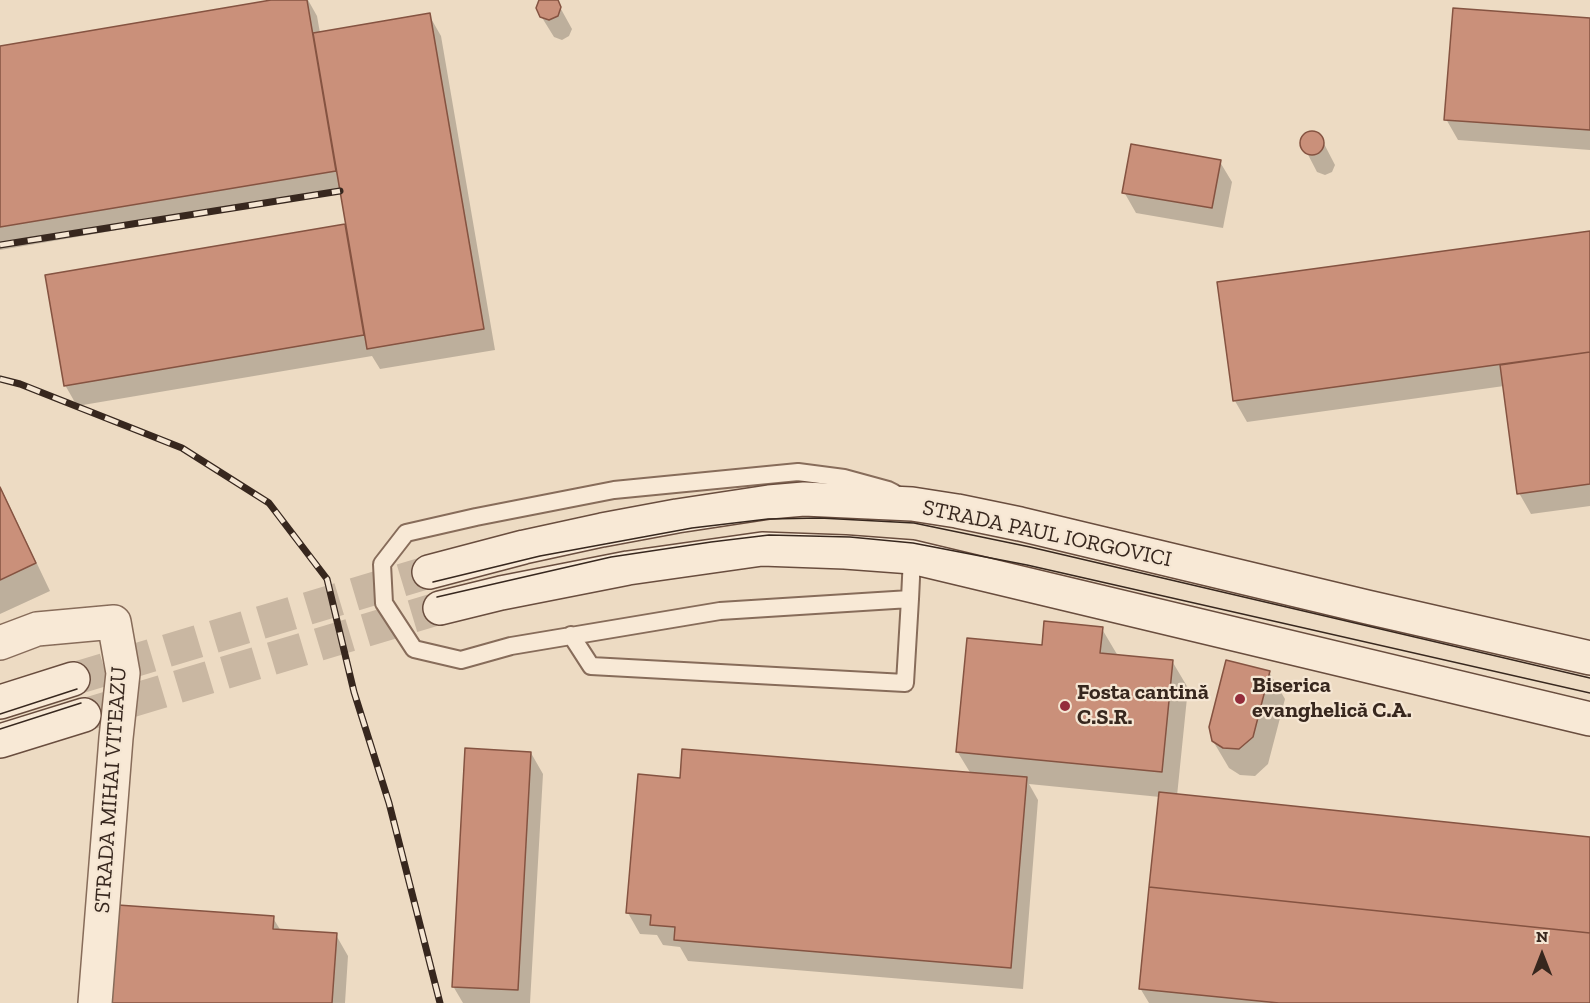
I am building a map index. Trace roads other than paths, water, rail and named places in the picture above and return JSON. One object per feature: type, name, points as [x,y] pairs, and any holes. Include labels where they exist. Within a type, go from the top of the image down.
[{"type":"main road","name":"STRADA PAUL IORGOVICI","points":[[429,572],[524,547],[602,530],[751,505],[804,499],[912,504],[957,510],[1020,524],[1367,608],[1590,658]]},
{"type":"main road","points":[[440,608],[501,593],[628,568],[762,549],[912,557],[1590,719]]},
{"type":"main road","name":"STRADA MIHAI VITEAZU","points":[[0,643],[37,629],[114,622],[123,673],[95,1003]]},
{"type":"main road","points":[[0,702],[73,679]]},
{"type":"main road","points":[[0,741],[84,715]]},
{"type":"lane","points":[[909,598],[720,611],[511,646],[461,660],[414,649],[384,603],[382,564],[406,532],[614,490],[798,472],[844,478],[888,490],[912,504]]},
{"type":"lane","points":[[571,635],[591,666],[905,683],[912,557]]},
{"type":"tunnel","points":[[73,679],[429,572]]},
{"type":"tunnel","points":[[84,715],[440,608]]},
{"type":"tram line","points":[[433,582],[540,556],[692,528],[768,519],[820,518],[914,523],[1030,547],[1590,678]]},
{"type":"tram line","points":[[437,597],[611,557],[711,542],[769,535],[850,537],[913,543],[1027,565],[1590,693]]},
{"type":"tram line","points":[[0,714],[77,689]]},
{"type":"tram line","points":[[0,729],[81,703]]},
{"type":"railway","points":[[0,245],[340,191]]},
{"type":"railway","points":[[0,379],[20,384],[182,448],[269,503],[327,579],[354,692],[389,803],[440,1003]]},
{"type":"place","name":"Biserica evanghelică C.A.","points":[[1240,699]]},
{"type":"place","name":"Fosta cantină C.S.R.","points":[[1065,706]]}]
